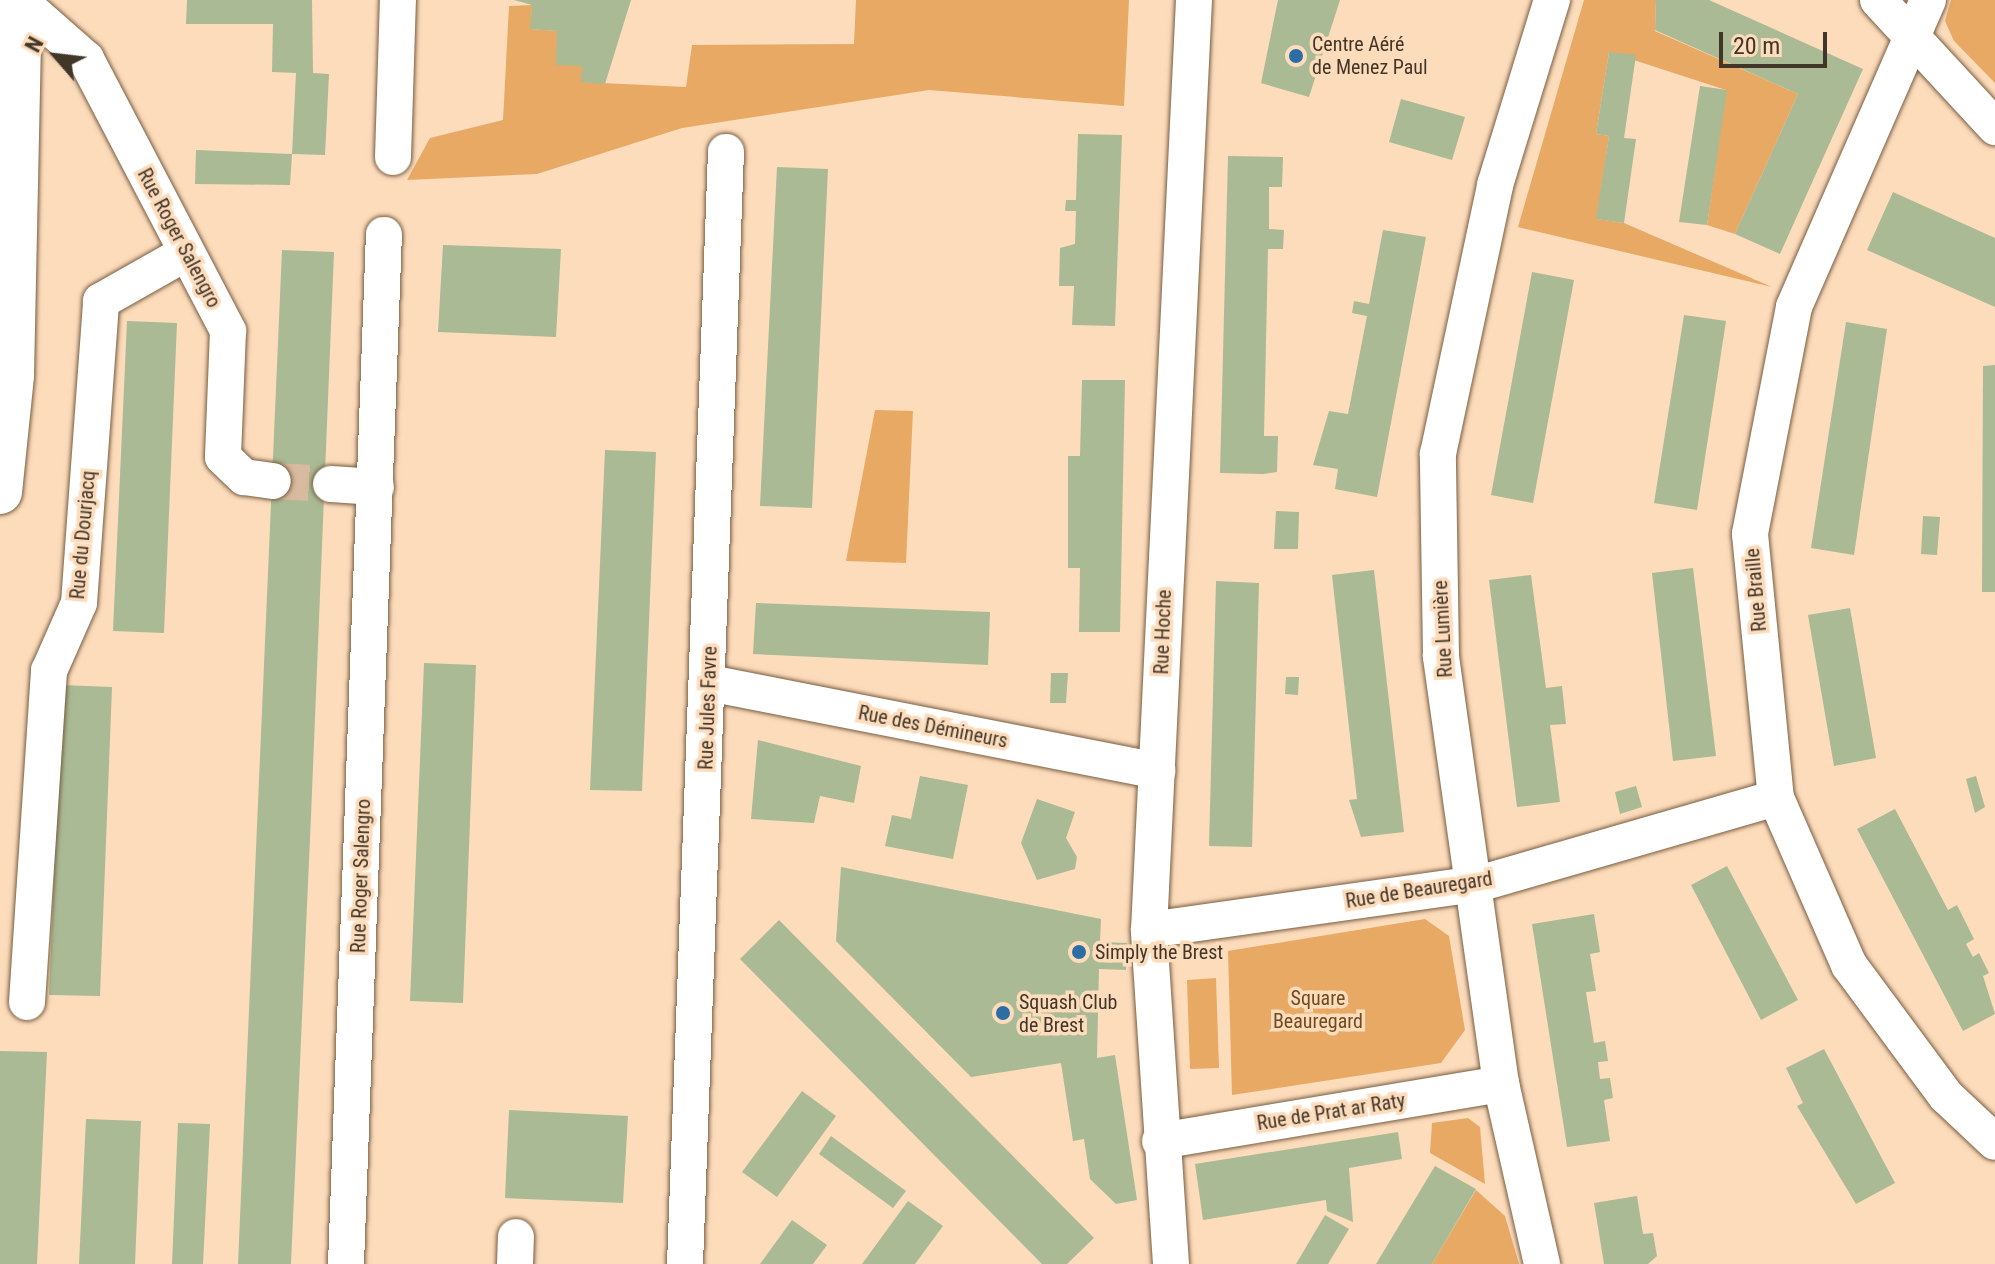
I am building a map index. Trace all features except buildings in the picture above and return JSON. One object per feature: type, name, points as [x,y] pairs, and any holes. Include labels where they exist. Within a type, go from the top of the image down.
[{"type":"main road","points":[[0,492],[12,375],[9,162],[20,1]]},
{"type":"street","points":[[393,157],[398,0]]},
{"type":"street","name":"Rue Hoche","points":[[1171,1264],[1160,1141],[1149,930],[1194,0]]},
{"type":"street","name":"Rue Lumière","points":[[1542,1264],[1501,1084],[1478,884],[1441,656],[1438,454],[1495,185],[1552,0]]},
{"type":"street","points":[[1878,0],[1910,40],[1995,127]]},
{"type":"street","name":"Rue Braille","points":[[1928,0],[1794,307],[1750,534],[1776,798],[1849,965],[1946,1096],[1995,1142]]},
{"type":"street","name":"Rue Roger Salengro","points":[[20,1],[86,59],[184,254],[228,331],[223,457],[244,477],[273,481]]},
{"type":"street","name":"Rue Jules Favre","points":[[685,1264],[709,683],[726,152]]},
{"type":"street","name":"Rue Roger Salengro","points":[[346,1264],[384,235]]},
{"type":"street","name":"Rue du Dourjacq","points":[[27,1002],[49,671],[79,603],[101,301],[184,254]]},
{"type":"street","points":[[331,484],[376,487]]},
{"type":"street","name":"Rue des Démineurs","points":[[709,683],[1157,771]]},
{"type":"street","name":"Rue de Beauregard","points":[[1149,930],[1478,884],[1776,798]]},
{"type":"street","name":"Rue de Prat ar Raty","points":[[1160,1141],[1501,1084]]},
{"type":"green space","points":[[856,0],[1129,0],[1124,106],[929,90],[682,128],[537,174],[407,180],[430,138],[503,120],[509,6],[532,5],[531,29],[557,31],[582,66],[582,82],[686,87],[692,45],[854,44]]},
{"type":"green space","points":[[1584,0],[1656,0],[1655,31],[1798,94],[1735,234],[1707,225],[1726,90],[1609,52],[1596,134],[1609,136],[1597,219],[1624,223],[1772,287],[1518,227]]},
{"type":"green space","points":[[1951,0],[1995,0],[1995,83],[1954,41],[1945,21]]},
{"type":"green space","points":[[875,410],[913,411],[906,563],[846,561]]},
{"type":"green space","name":"Square Beauregard","points":[[1425,919],[1449,936],[1465,1030],[1441,1063],[1232,1095],[1228,951]]},
{"type":"green space","points":[[1216,978],[1219,1068],[1190,1069],[1187,980]]},
{"type":"green space","points":[[1468,1118],[1480,1127],[1485,1184],[1430,1153],[1432,1123]]},
{"type":"green space","points":[[1476,1190],[1505,1216],[1519,1264],[1432,1264]]},
{"type":"tunnel","points":[[273,481],[331,484]]},
{"type":"place","name":"Centre Aéré de Menez Paul","points":[[1296,56]]},
{"type":"place","name":"Simply the Brest","points":[[1079,952]]},
{"type":"place","name":"Squash Club de Brest","points":[[1003,1013]]}]
